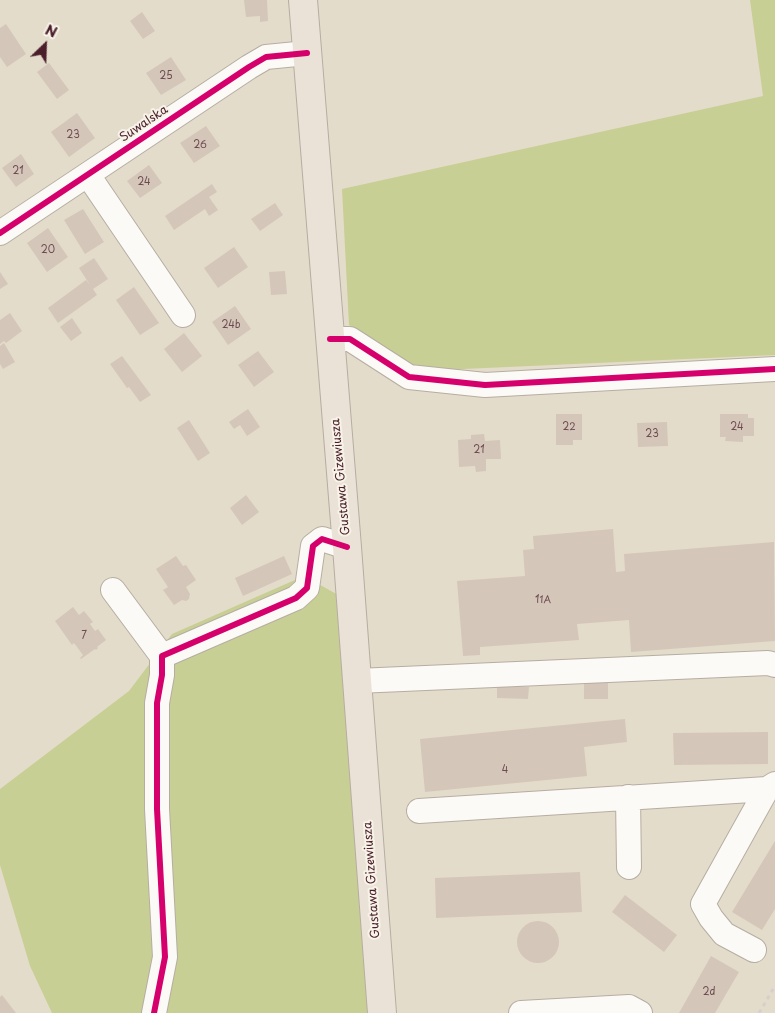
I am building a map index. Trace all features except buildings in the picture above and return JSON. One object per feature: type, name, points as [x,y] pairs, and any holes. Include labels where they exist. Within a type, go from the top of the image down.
[{"type":"main road","name":"Gustawa Gizewiusza","points":[[303,0],[382,1013]]},
{"type":"street","name":"Suwalska","points":[[0,233],[266,57],[307,53]]},
{"type":"street","points":[[88,175],[183,314]]},
{"type":"street","points":[[330,339],[350,339],[409,377],[485,385],[775,369]]},
{"type":"street","points":[[162,656],[296,598],[306,588],[314,546],[322,539],[347,546]]},
{"type":"street","points":[[113,590],[162,656],[162,676],[157,703],[157,809],[165,957],[154,1013]]},
{"type":"street","points":[[357,681],[768,663],[775,665]]},
{"type":"street","points":[[419,811],[628,798],[771,786]]},
{"type":"street","points":[[754,950],[724,934],[703,904],[771,786]]},
{"type":"street","points":[[628,798],[628,867]]},
{"type":"street","points":[[521,1013],[629,1007],[635,1012]]},
{"type":"path","points":[[759,1013],[775,986]]},
{"type":"green space","points":[[750,0],[775,0],[775,355],[419,371],[349,325],[342,189],[763,96]]},
{"type":"green space","points":[[304,576],[340,596],[370,1013],[52,1013],[30,966],[0,865],[0,789],[129,691],[172,634]]},
{"type":"cycle path","points":[[0,233],[266,57],[307,53]]},
{"type":"cycle path","points":[[330,339],[350,339],[409,377],[485,385],[775,369]]},
{"type":"cycle path","points":[[154,1013],[165,957],[157,809],[157,703],[162,675],[162,656],[296,598],[307,588],[313,546],[322,539],[347,547]]}]
